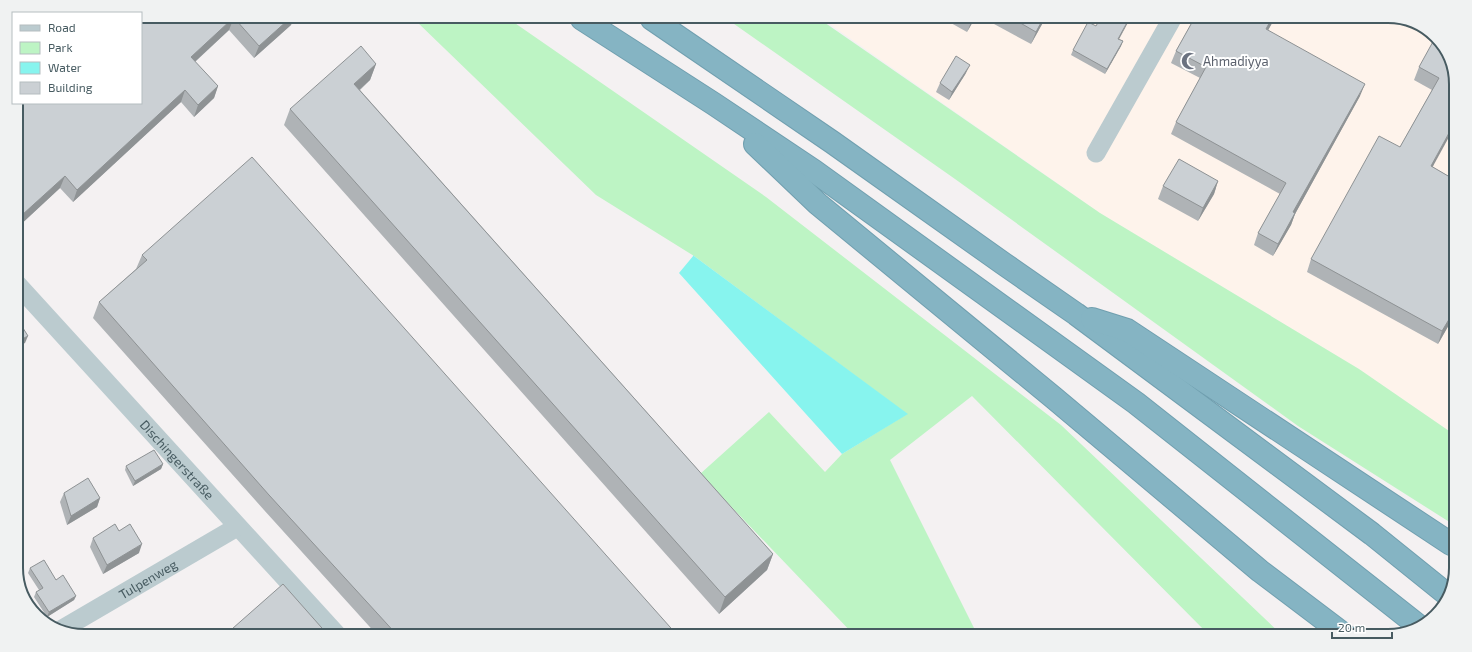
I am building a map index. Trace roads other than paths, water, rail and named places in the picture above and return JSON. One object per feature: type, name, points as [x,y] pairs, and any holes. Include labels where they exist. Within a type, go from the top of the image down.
[{"type":"highway","points":[[588,23],[714,104],[814,171],[1136,403],[1415,622]]},
{"type":"highway","points":[[658,23],[832,142],[1076,314],[1372,534],[1444,592]]},
{"type":"highway","points":[[714,104],[818,204],[1054,398],[1260,571],[1337,629]]},
{"type":"highway","points":[[1076,314],[1127,330],[1449,543]]},
{"type":"highway","points":[[1260,571],[1317,629]]},
{"type":"street","points":[[1096,153],[1170,23]]},
{"type":"street","name":"Dischingerstraße","points":[[23,291],[332,629]]},
{"type":"street","name":"Tulpenweg","points":[[67,626],[237,527]]},
{"type":"water","points":[[694,255],[908,414],[842,454],[679,273]]},
{"type":"place","name":"Ahmadiyya","points":[[1190,61]]}]
